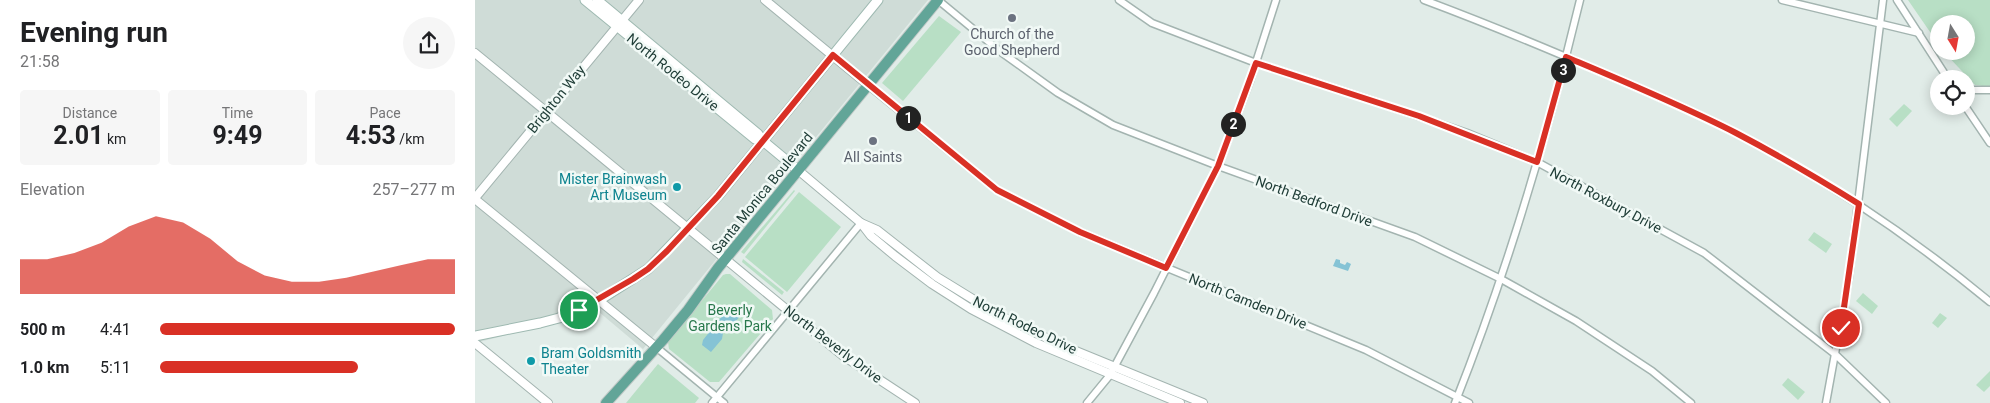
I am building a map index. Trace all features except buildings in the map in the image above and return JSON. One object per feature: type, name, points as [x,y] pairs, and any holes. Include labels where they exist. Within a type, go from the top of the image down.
[{"type":"main road","name":"North Rodeo Drive","points":[[585,0],[619,23],[758,134],[763,141],[798,170]]},
{"type":"main road","name":"North Rodeo Drive","points":[[597,0],[619,23]]},
{"type":"main road","points":[[475,336],[547,321],[598,300],[648,269],[722,190],[878,0]]},
{"type":"main road","name":"Santa Monica Boulevard","points":[[606,403],[688,310],[725,259],[938,0]]},
{"type":"street","name":"Brighton Way","points":[[475,199],[639,0]]},
{"type":"street","name":"North Camden Drive","points":[[765,0],[997,190],[1080,232],[1366,350],[1469,403]]},
{"type":"street","name":"North Bedford Drive","points":[[938,0],[1001,52],[1058,93],[1113,125],[1218,166],[1415,237],[1501,279],[1576,321],[1652,371],[1691,403]]},
{"type":"street","name":"North Roxbury Drive","points":[[1119,0],[1152,23],[1256,63],[1419,116],[1537,162],[1704,253],[1836,355],[1886,403]]},
{"type":"street","points":[[1087,403],[1112,371],[1218,166],[1256,63],[1276,0]]},
{"type":"street","points":[[1424,0],[1674,103],[1736,133],[1793,164],[1859,204],[1919,246],[1990,302]]},
{"type":"street","points":[[1455,403],[1501,279],[1537,162],[1580,0]]},
{"type":"street","points":[[1782,0],[1919,33]]},
{"type":"street","points":[[1826,403],[1849,277],[1883,0]]},
{"type":"street","points":[[1897,0],[1942,70]]},
{"type":"street","name":"North Beverly Drive","points":[[475,53],[843,355],[915,403]]},
{"type":"street","points":[[1975,90],[1990,90]]},
{"type":"street","points":[[1971,115],[1990,143]]},
{"type":"street","name":"North Rodeo Drive","points":[[798,170],[861,222],[877,230],[937,276],[997,314],[1180,403]]},
{"type":"street","points":[[475,199],[724,403]]},
{"type":"street","points":[[712,403],[861,222]]},
{"type":"street","points":[[475,342],[548,403]]},
{"type":"street","name":"North Rodeo Drive","points":[[1112,371],[1203,403]]},
{"type":"shaded area","points":[[475,0],[928,0],[643,349],[599,312],[475,343]]},
{"type":"green space","points":[[1908,0],[1990,0],[1990,87],[1975,85],[1975,70],[1961,70],[1951,60],[1975,60],[1975,15],[1930,15],[1930,32]]},
{"type":"green space","points":[[939,16],[961,32],[903,101],[882,83]]},
{"type":"green space","points":[[1904,104],[1912,111],[1897,127],[1889,119]]},
{"type":"green space","points":[[794,190],[744,254],[741,252]]},
{"type":"green space","points":[[799,192],[841,227],[787,292],[745,257]]},
{"type":"green space","points":[[1814,232],[1832,244],[1826,253],[1808,240]]},
{"type":"green space","points":[[743,259],[784,292],[782,295],[742,262]]},
{"type":"green space","name":"Beverly Gardens Park","points":[[730,274],[772,310],[773,319],[719,382],[710,382],[669,349],[668,342],[723,275]]},
{"type":"green space","points":[[1863,293],[1878,306],[1872,314],[1856,301]]},
{"type":"green space","points":[[1940,313],[1947,318],[1938,328],[1932,323]]},
{"type":"green space","points":[[658,364],[699,398],[695,403],[626,403]]},
{"type":"green space","points":[[1990,371],[1990,386],[1984,392],[1976,385]]},
{"type":"green space","points":[[1788,378],[1805,392],[1798,400],[1782,385]]},
{"type":"water","points":[[1336,259],[1345,265],[1347,262],[1351,264],[1348,271],[1333,266]]},
{"type":"water","points":[[732,309],[740,316],[729,330],[723,333],[722,339],[711,352],[702,345],[703,340],[727,310]]},
{"type":"place","name":"Church of the Good Shepherd","points":[[1012,18]]},
{"type":"place","name":"All Saints","points":[[873,141]]},
{"type":"place","name":"Mister Brainwash Art Museum","points":[[677,187]]},
{"type":"place","name":"Bram Goldsmith Theater","points":[[531,361]]},
{"type":"route","points":[[579,310],[616,290],[648,269],[667,251],[718,196],[833,55],[997,190],[1080,232],[1166,268],[1218,166],[1256,63],[1419,116],[1537,162],[1566,57],[1674,103],[1736,133],[1793,164],[1859,204],[1841,328]]}]
